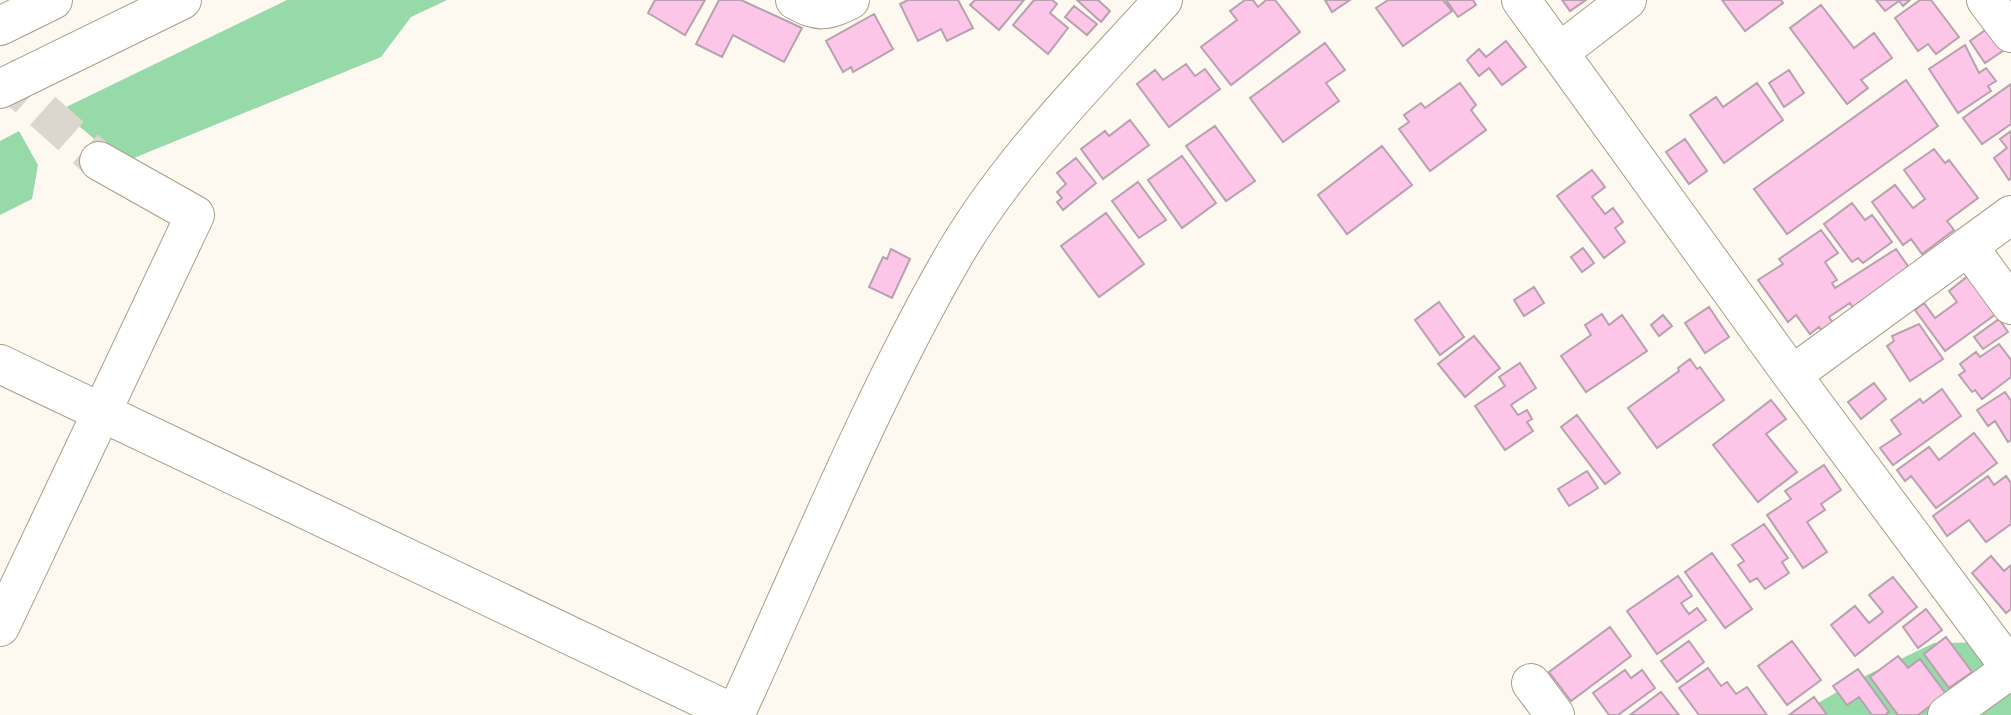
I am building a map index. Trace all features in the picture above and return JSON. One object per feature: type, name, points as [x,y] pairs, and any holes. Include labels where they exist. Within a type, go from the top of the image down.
[{"type":"main road","points":[[0,26],[54,0]]},
{"type":"main road","points":[[0,89],[182,0]]},
{"type":"main road","points":[[794,0],[814,11],[830,9],[850,0]]},
{"type":"main road","points":[[0,364],[736,715],[864,430],[949,262],[1005,181],[1163,0]]},
{"type":"main road","points":[[1521,0],[1561,51],[1791,375],[2011,669],[1947,715]]},
{"type":"main road","points":[[1561,51],[1627,0]]},
{"type":"main road","points":[[1986,0],[2011,33]]},
{"type":"main road","points":[[0,627],[195,215],[99,161]]},
{"type":"main road","points":[[1791,375],[2011,215]]},
{"type":"main road","points":[[1968,246],[2011,305]]},
{"type":"main road","points":[[1531,683],[1555,715]]},
{"type":"green space","points":[[287,0],[447,0],[411,17],[381,57],[134,158],[105,148],[60,110]]},
{"type":"green space","points":[[19,131],[38,165],[32,199],[0,215],[0,141]]},
{"type":"green space","points":[[2011,642],[2011,715],[1797,715],[1865,676],[1934,643]]},
{"type":"building","points":[[655,0],[705,0],[685,35],[648,13]]},
{"type":"building","points":[[719,0],[741,0],[802,28],[784,62],[733,35],[722,57],[696,44]]},
{"type":"building","points":[[908,0],[958,0],[973,28],[947,41],[941,29],[918,41],[900,4]]},
{"type":"building","points":[[975,0],[1024,0],[999,30],[970,5]]},
{"type":"building","points":[[1034,0],[1052,0],[1057,4],[1050,13],[1068,28],[1048,54],[1013,25]]},
{"type":"building","points":[[1077,0],[1098,0],[1110,11],[1101,22]]},
{"type":"building","points":[[1245,0],[1253,0],[1258,7],[1266,0],[1275,0],[1300,32],[1231,85],[1201,47],[1237,20],[1230,11]]},
{"type":"building","points":[[1325,0],[1350,0],[1332,12]]},
{"type":"building","points":[[1388,0],[1443,0],[1452,11],[1403,46],[1376,8]]},
{"type":"building","points":[[1446,0],[1473,0],[1476,5],[1458,17]]},
{"type":"building","points":[[1562,0],[1586,0],[1570,11]]},
{"type":"building","points":[[1722,0],[1781,0],[1783,3],[1745,31]]},
{"type":"building","points":[[1876,0],[1910,0],[1903,6],[1899,1],[1885,11]]},
{"type":"building","points":[[1920,0],[1931,0],[1959,37],[1936,54],[1928,44],[1918,51],[1895,18]]},
{"type":"building","points":[[1821,5],[1854,48],[1874,33],[1892,58],[1861,80],[1868,88],[1847,104],[1790,28]]},
{"type":"building","points":[[1074,6],[1097,24],[1087,35],[1065,17]]},
{"type":"building","points":[[874,14],[893,49],[853,72],[851,67],[843,72],[826,41]]},
{"type":"building","points":[[1991,26],[2007,48],[1985,63],[1970,41]]},
{"type":"building","points":[[1506,41],[1526,67],[1502,85],[1489,68],[1479,76],[1467,60],[1479,49],[1486,57]]},
{"type":"building","points":[[1325,43],[1345,70],[1326,83],[1339,101],[1283,142],[1250,98]]},
{"type":"building","points":[[1965,45],[1979,73],[1986,68],[1996,81],[1988,86],[1991,91],[1958,113],[1929,69]]},
{"type":"building","points":[[1186,64],[1195,76],[1205,69],[1220,89],[1169,127],[1137,84],[1155,70],[1163,80]]},
{"type":"building","points":[[1789,70],[1804,93],[1784,107],[1769,83]]},
{"type":"building","points":[[1906,80],[1938,126],[1787,234],[1754,189]]},
{"type":"building","points":[[1460,83],[1476,105],[1471,110],[1486,130],[1430,171],[1399,129],[1409,122],[1404,115],[1421,103],[1425,108]]},
{"type":"building","points":[[1757,83],[1783,120],[1724,163],[1690,115],[1716,97],[1723,107]]},
{"type":"building","points":[[2011,84],[2011,124],[1982,144],[1963,118]]},
{"type":"building","points":[[1130,120],[1149,145],[1103,179],[1081,149],[1105,131],[1109,136]]},
{"type":"building","points":[[1215,126],[1255,181],[1226,201],[1186,146]]},
{"type":"building","points":[[2011,131],[2009,180],[1994,158],[2007,148],[2000,139]]},
{"type":"building","points":[[1685,139],[1707,171],[1689,184],[1666,152]]},
{"type":"building","points":[[1382,146],[1412,185],[1347,234],[1318,195]]},
{"type":"building","points":[[1934,149],[1945,163],[1949,160],[1978,198],[1947,221],[1954,230],[1922,254],[1911,239],[1903,245],[1872,202],[1895,185],[1913,208],[1925,199],[1904,170]]},
{"type":"building","points":[[1182,156],[1216,203],[1182,228],[1148,180]]},
{"type":"building","points":[[1076,158],[1096,183],[1063,210],[1057,202],[1062,198],[1057,192],[1066,184],[1057,173]]},
{"type":"building","points":[[1592,170],[1605,187],[1592,197],[1605,214],[1613,208],[1623,222],[1615,228],[1625,242],[1604,258],[1557,196]]},
{"type":"building","points":[[1138,182],[1166,220],[1139,238],[1112,201]]},
{"type":"building","points":[[1852,203],[1865,220],[1872,215],[1892,242],[1863,263],[1858,258],[1852,262],[1824,224]]},
{"type":"building","points":[[1106,213],[1144,264],[1099,297],[1061,246]]},
{"type":"building","points":[[1821,230],[1838,253],[1825,262],[1837,280],[1832,283],[1835,288],[1896,249],[1910,269],[1853,308],[1850,303],[1829,317],[1833,323],[1822,331],[1819,327],[1810,334],[1796,315],[1788,322],[1758,280],[1783,264],[1779,259]]},
{"type":"building","points":[[1583,248],[1594,263],[1582,272],[1571,257]]},
{"type":"building","points":[[891,249],[910,259],[892,298],[869,287],[883,257],[887,259]]},
{"type":"building","points":[[1968,276],[1996,314],[1945,351],[1915,310],[1924,303],[1935,318],[1957,302],[1949,291]]},
{"type":"building","points":[[1534,287],[1544,303],[1524,316],[1514,300]]},
{"type":"building","points":[[1439,302],[1464,337],[1440,355],[1415,320]]},
{"type":"building","points":[[1709,307],[1729,337],[1705,353],[1685,323]]},
{"type":"building","points":[[1602,314],[1609,325],[1622,315],[1647,351],[1586,392],[1561,356],[1591,335],[1585,325]]},
{"type":"building","points":[[1663,315],[1672,326],[1659,336],[1651,325]]},
{"type":"building","points":[[1999,319],[2008,332],[1983,349],[1974,337]]},
{"type":"building","points":[[1919,324],[1943,359],[1910,381],[1887,346],[1894,341],[1892,336]]},
{"type":"building","points":[[1474,336],[1500,368],[1465,397],[1438,364]]},
{"type":"building","points":[[1999,344],[2011,360],[2011,377],[1982,399],[1975,390],[1972,392],[1959,375],[1965,371],[1960,364],[1976,352],[1980,357]]},
{"type":"building","points":[[1690,359],[1697,369],[1700,367],[1724,400],[1657,448],[1628,408],[1679,371],[1678,368]]},
{"type":"building","points":[[1520,363],[1536,388],[1511,405],[1518,415],[1527,410],[1532,419],[1527,422],[1533,431],[1505,450],[1475,406],[1505,386],[1499,377]]},
{"type":"building","points":[[1874,383],[1886,399],[1861,419],[1848,402]]},
{"type":"building","points":[[1942,389],[1961,416],[1893,465],[1880,448],[1901,434],[1891,420],[1920,399],[1923,403]]},
{"type":"building","points":[[2005,392],[2011,401],[2011,440],[2008,442],[1995,421],[1988,426],[1977,410]]},
{"type":"building","points":[[1771,400],[1786,419],[1766,434],[1797,472],[1758,502],[1713,445]]},
{"type":"building","points":[[1577,415],[1620,473],[1605,484],[1561,427]]},
{"type":"building","points":[[1974,433],[1997,463],[1936,508],[1911,476],[1905,481],[1897,470],[1929,447],[1939,460]]},
{"type":"building","points":[[1824,465],[1841,490],[1821,504],[1825,510],[1807,522],[1827,552],[1803,568],[1767,515],[1791,499],[1785,491]]},
{"type":"building","points":[[1587,471],[1598,488],[1569,506],[1558,489]]},
{"type":"building","points":[[1988,476],[1994,485],[2006,476],[2011,483],[2011,524],[1986,542],[1969,520],[1947,536],[1933,516]]},
{"type":"building","points":[[1764,524],[1788,558],[1782,562],[1789,573],[1765,589],[1757,578],[1750,582],[1738,565],[1744,561],[1732,545]]},
{"type":"building","points":[[1712,553],[1752,609],[1725,628],[1685,572]]},
{"type":"building","points":[[1991,556],[2004,571],[2011,565],[2011,609],[2006,613],[1972,573]]},
{"type":"building","points":[[1678,576],[1692,596],[1681,603],[1689,614],[1697,608],[1706,620],[1657,654],[1627,611]]},
{"type":"building","points":[[1893,577],[1917,607],[1855,656],[1831,625],[1855,606],[1869,623],[1883,612],[1869,595]]},
{"type":"building","points":[[1926,609],[1942,630],[1918,648],[1903,627]]},
{"type":"building","points":[[1610,627],[1631,656],[1571,701],[1549,672]]},
{"type":"building","points":[[1946,637],[1972,672],[1949,688],[1924,654]]},
{"type":"building","points":[[1689,641],[1704,662],[1677,682],[1661,661]]},
{"type":"building","points":[[1792,641],[1821,680],[1787,705],[1758,666]]},
{"type":"building","points":[[1898,656],[1908,668],[1920,659],[1946,694],[1918,715],[1898,715],[1870,677]]},
{"type":"building","points":[[1708,668],[1721,686],[1727,682],[1736,694],[1747,687],[1767,715],[1699,715],[1679,688]]},
{"type":"building","points":[[1858,669],[1889,712],[1885,715],[1872,715],[1859,697],[1847,705],[1833,686]]},
{"type":"building","points":[[1625,670],[1631,678],[1642,670],[1655,688],[1618,715],[1609,715],[1593,693]]},
{"type":"building","points":[[1661,692],[1679,715],[1630,715]]},
{"type":"building","points":[[1814,697],[1827,715],[1789,715]]},
{"type":"tunnel","points":[[0,73],[99,161]]}]
